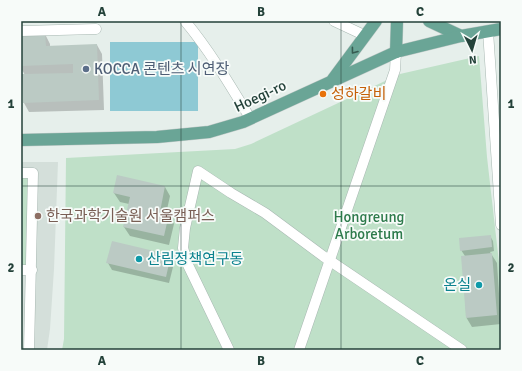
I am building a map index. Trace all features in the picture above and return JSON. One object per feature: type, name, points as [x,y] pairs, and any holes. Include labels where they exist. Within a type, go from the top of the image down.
[{"type":"main road","points":[[331,81],[376,21]]},
{"type":"main road","points":[[396,52],[397,21]]},
{"type":"main road","points":[[428,21],[461,36]]},
{"type":"main road","name":"Hoegi-ro","points":[[21,140],[157,137],[209,132],[226,128],[250,118],[396,52],[461,36],[501,29]]},
{"type":"lane","points":[[185,21],[227,80],[250,118]]},
{"type":"lane","points":[[334,21],[366,36]]},
{"type":"lane","points":[[21,31],[96,29]]},
{"type":"lane","points":[[488,31],[501,225]]},
{"type":"lane","points":[[299,350],[395,70],[396,52]]},
{"type":"lane","points":[[229,350],[188,265],[183,248],[185,228],[198,171],[265,213],[330,260],[462,350]]},
{"type":"lane","points":[[21,173],[33,173],[29,350]]},
{"type":"lane","points":[[21,270],[32,270]]},
{"type":"shaded area","name":"한국과학기술원 서울캠퍼스","points":[[21,162],[58,162],[54,269],[47,350],[21,350]]},
{"type":"green space","name":"Hongreung Arboretum","points":[[479,56],[487,157],[501,280],[501,350],[62,350],[64,339],[66,158],[235,149],[251,144],[400,74]]},
{"type":"green space","points":[[21,173],[33,173],[32,270],[21,270]]},
{"type":"water","points":[[110,42],[198,42],[198,111],[110,111]]},
{"type":"building","name":"KOCCA 콘텐츠 시연장","points":[[45,33],[46,46],[97,44],[99,100],[23,103],[22,74],[73,73],[73,64],[21,66],[21,34]]},
{"type":"building","points":[[117,175],[165,186],[160,212],[169,214],[164,236],[123,227],[130,197],[113,193]]},
{"type":"building","points":[[491,235],[492,247],[460,251],[459,238]]},
{"type":"building","name":"산림정책연구동","points":[[112,241],[171,255],[166,277],[106,263]]},
{"type":"building","name":"온실","points":[[492,253],[497,315],[466,318],[461,256]]},
{"type":"place","name":"KOCCA 콘텐츠 시연장","points":[[86,69]]},
{"type":"place","name":"성하갈비","points":[[323,94]]},
{"type":"place","name":"한국과학기술원 서울캠퍼스","points":[[38,216]]},
{"type":"place","name":"산림정책연구동","points":[[139,259]]},
{"type":"place","name":"온실","points":[[479,285]]}]
